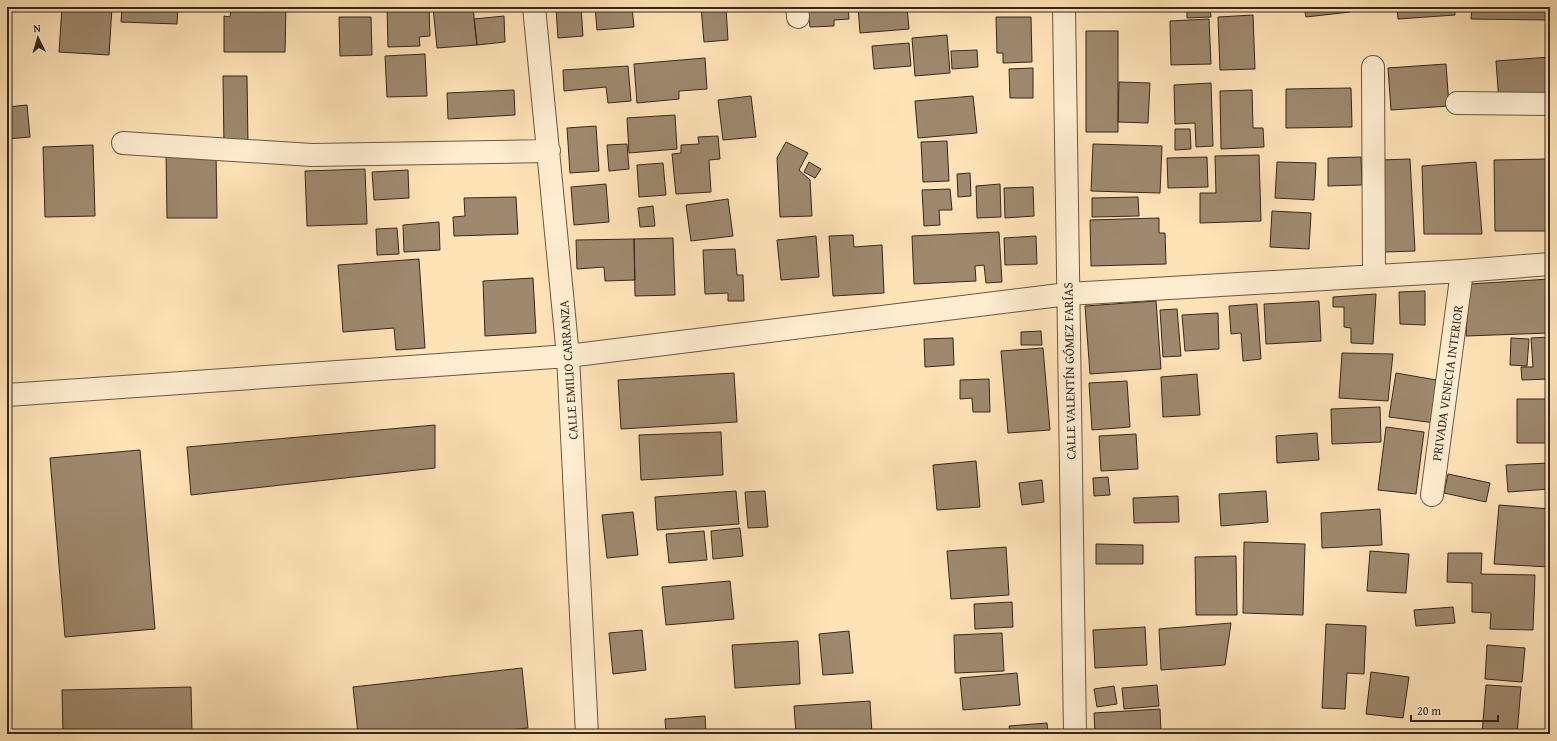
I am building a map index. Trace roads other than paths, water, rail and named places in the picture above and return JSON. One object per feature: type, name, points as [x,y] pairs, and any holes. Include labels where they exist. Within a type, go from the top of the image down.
[{"type":"street","name":"CALLE EMILIO CARRANZA","points":[[534,7],[568,356],[587,734]]},
{"type":"street","name":"CALLE VALENTÍN GÓMEZ FARÍAS","points":[[1064,7],[1075,734]]},
{"type":"street","points":[[1373,67],[1374,276]]},
{"type":"street","points":[[1457,103],[1550,104]]},
{"type":"street","points":[[123,143],[312,155],[549,151]]},
{"type":"street","points":[[7,395],[568,356],[1068,294],[1462,271],[1550,264]]},
{"type":"street","name":"PRIVADA VENECIA INTERIOR","points":[[1432,495],[1462,271]]}]
